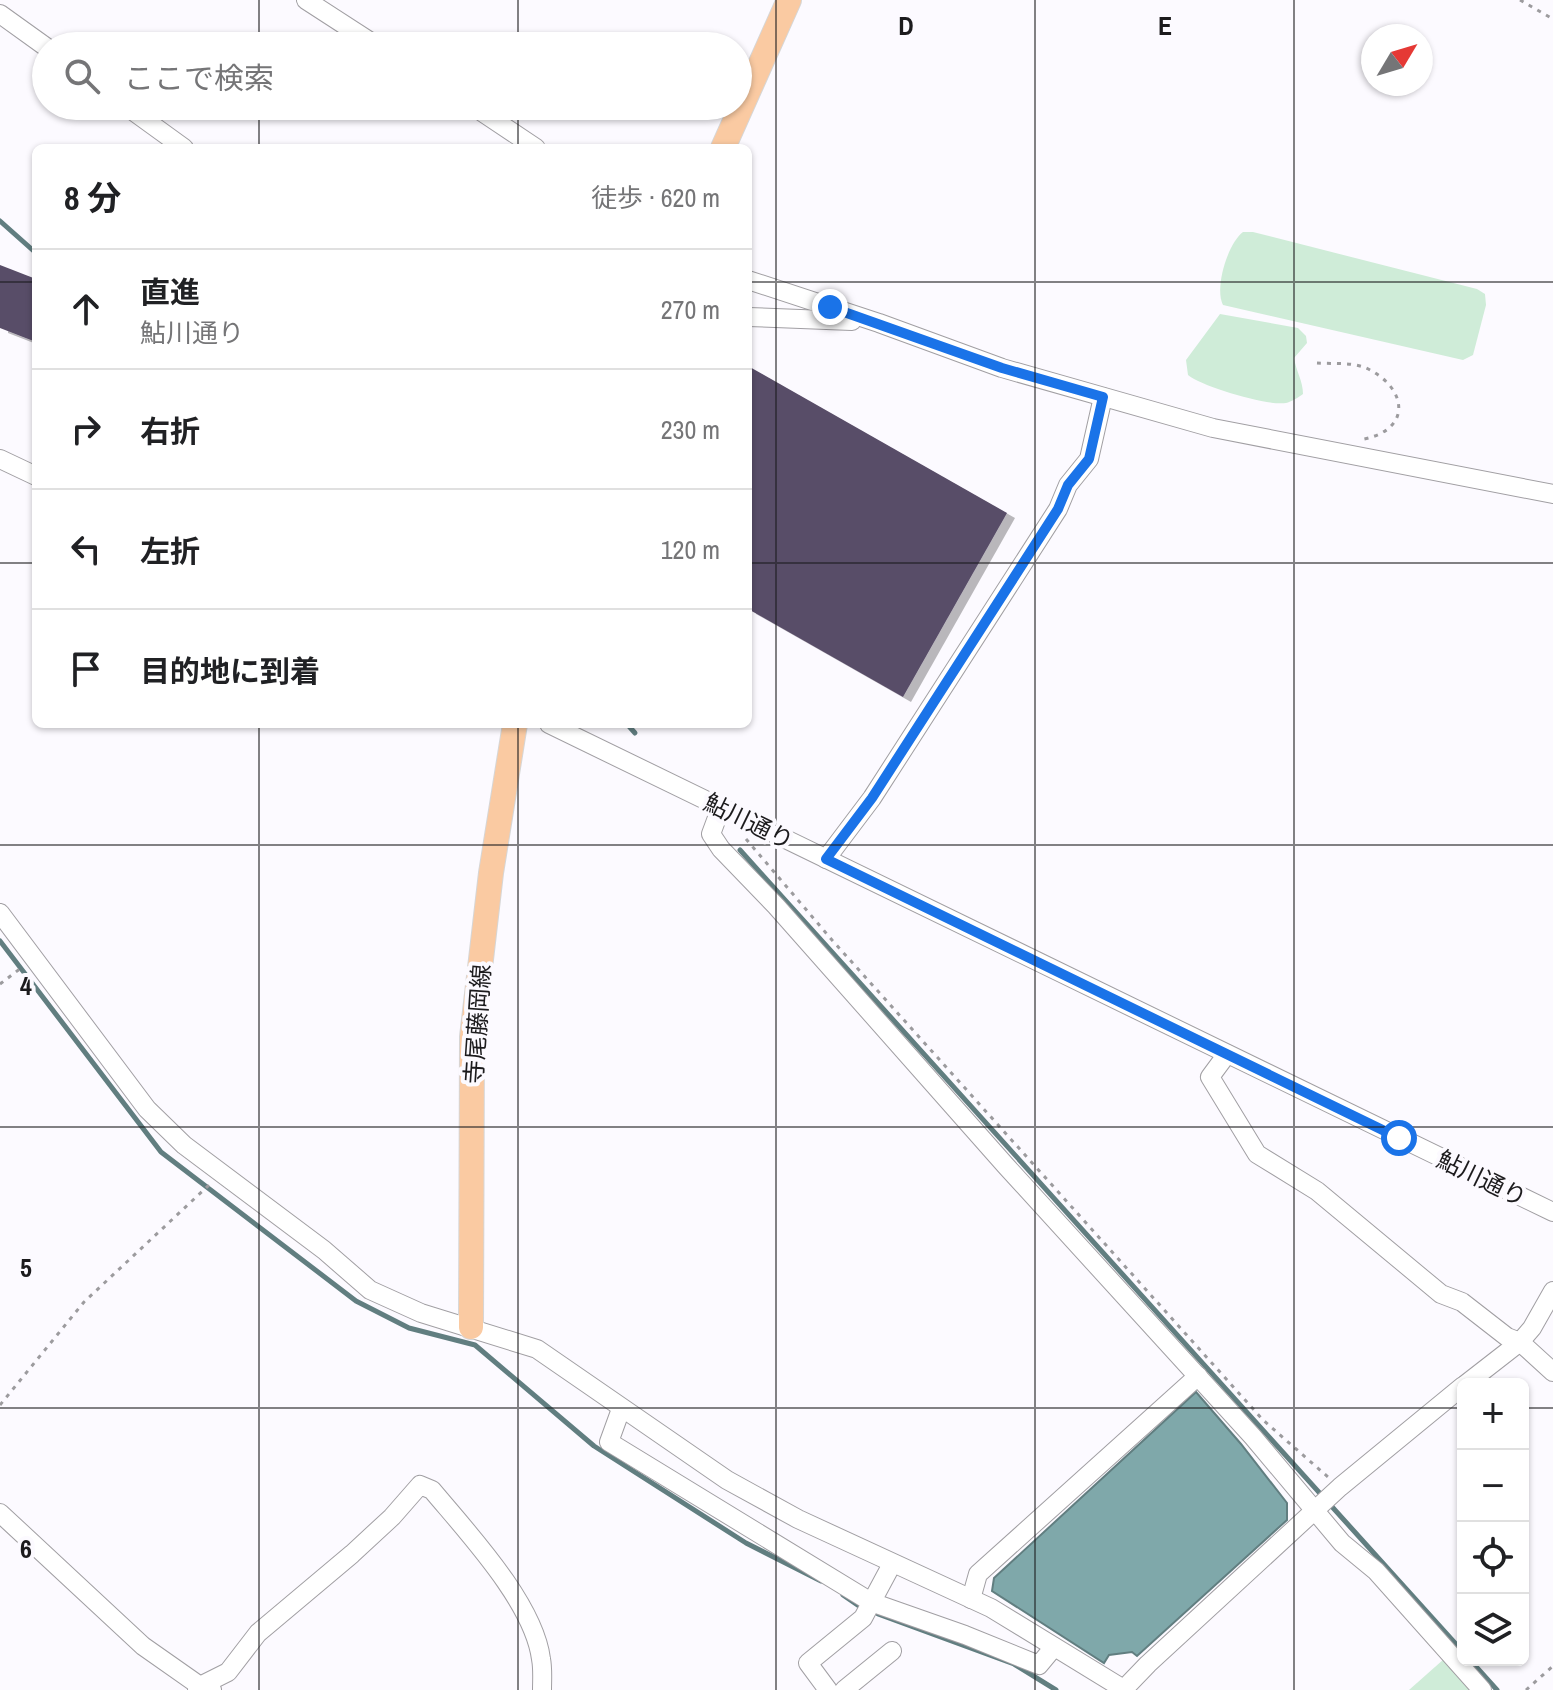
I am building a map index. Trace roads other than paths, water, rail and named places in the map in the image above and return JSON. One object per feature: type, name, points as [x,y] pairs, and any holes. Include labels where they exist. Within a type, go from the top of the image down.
[{"type":"main road","points":[[752,83],[789,0]]},
{"type":"main road","points":[[725,144],[735,120]]},
{"type":"main road","name":"寺尾藤岡線","points":[[471,1327],[472,1037],[491,873],[514,728]]},
{"type":"street","points":[[306,0],[355,32]]},
{"type":"street","points":[[0,14],[32,37]]},
{"type":"street","points":[[145,120],[178,144]]},
{"type":"street","points":[[495,120],[529,144]]},
{"type":"street","points":[[752,281],[1002,368],[1213,428],[1553,494]]},
{"type":"street","points":[[752,317],[879,323]]},
{"type":"street","points":[[826,859],[872,798],[1058,509],[1068,485],[1089,459],[1103,397]]},
{"type":"street","points":[[0,459],[32,474]]},
{"type":"street","name":"鮎川通り","points":[[557,728],[1553,1212]]},
{"type":"street","points":[[721,807],[711,834],[721,849],[776,906],[1006,1166],[1318,1509],[1342,1543],[1376,1571],[1482,1690]]},
{"type":"street","points":[[0,913],[147,1109],[184,1145],[324,1250],[370,1290],[421,1313],[537,1349],[727,1480],[798,1519],[991,1608],[1123,1690],[1340,1487],[1457,1391]]},
{"type":"street","points":[[1227,1054],[1210,1077],[1257,1154],[1317,1191],[1441,1294],[1462,1302],[1507,1337],[1520,1342],[1553,1372]]},
{"type":"street","points":[[1473,1378],[1520,1342],[1534,1325],[1553,1291]]},
{"type":"street","points":[[1534,1325],[1553,1333]]},
{"type":"street","points":[[971,1599],[978,1574],[1198,1376]]},
{"type":"street","points":[[621,1409],[609,1442],[755,1534],[871,1602],[1039,1665],[1054,1647]]},
{"type":"street","points":[[0,1513],[143,1646],[203,1689],[228,1672],[258,1633],[352,1554],[392,1517],[420,1485],[432,1490],[482,1550],[526,1614],[541,1657],[542,1690]]},
{"type":"street","points":[[828,1690],[808,1663],[863,1618],[892,1564]]},
{"type":"street","points":[[851,1688],[892,1651]]},
{"type":"water","points":[[1196,1392],[1287,1503],[1287,1520],[1137,1656],[1132,1652],[1109,1655],[1104,1663],[992,1591],[994,1578]]},
{"type":"waterway","points":[[0,221],[32,249]]},
{"type":"waterway","points":[[631,728],[635,733]]},
{"type":"waterway","points":[[740,850],[1457,1645]]},
{"type":"waterway","points":[[0,941],[161,1152],[356,1301],[409,1328],[475,1345],[594,1446],[746,1543],[821,1581]]},
{"type":"waterway","points":[[843,1595],[859,1606]]},
{"type":"waterway","points":[[878,1614],[1014,1664],[1056,1690]]},
{"type":"waterway","points":[[1475,1666],[1497,1690]]}]
